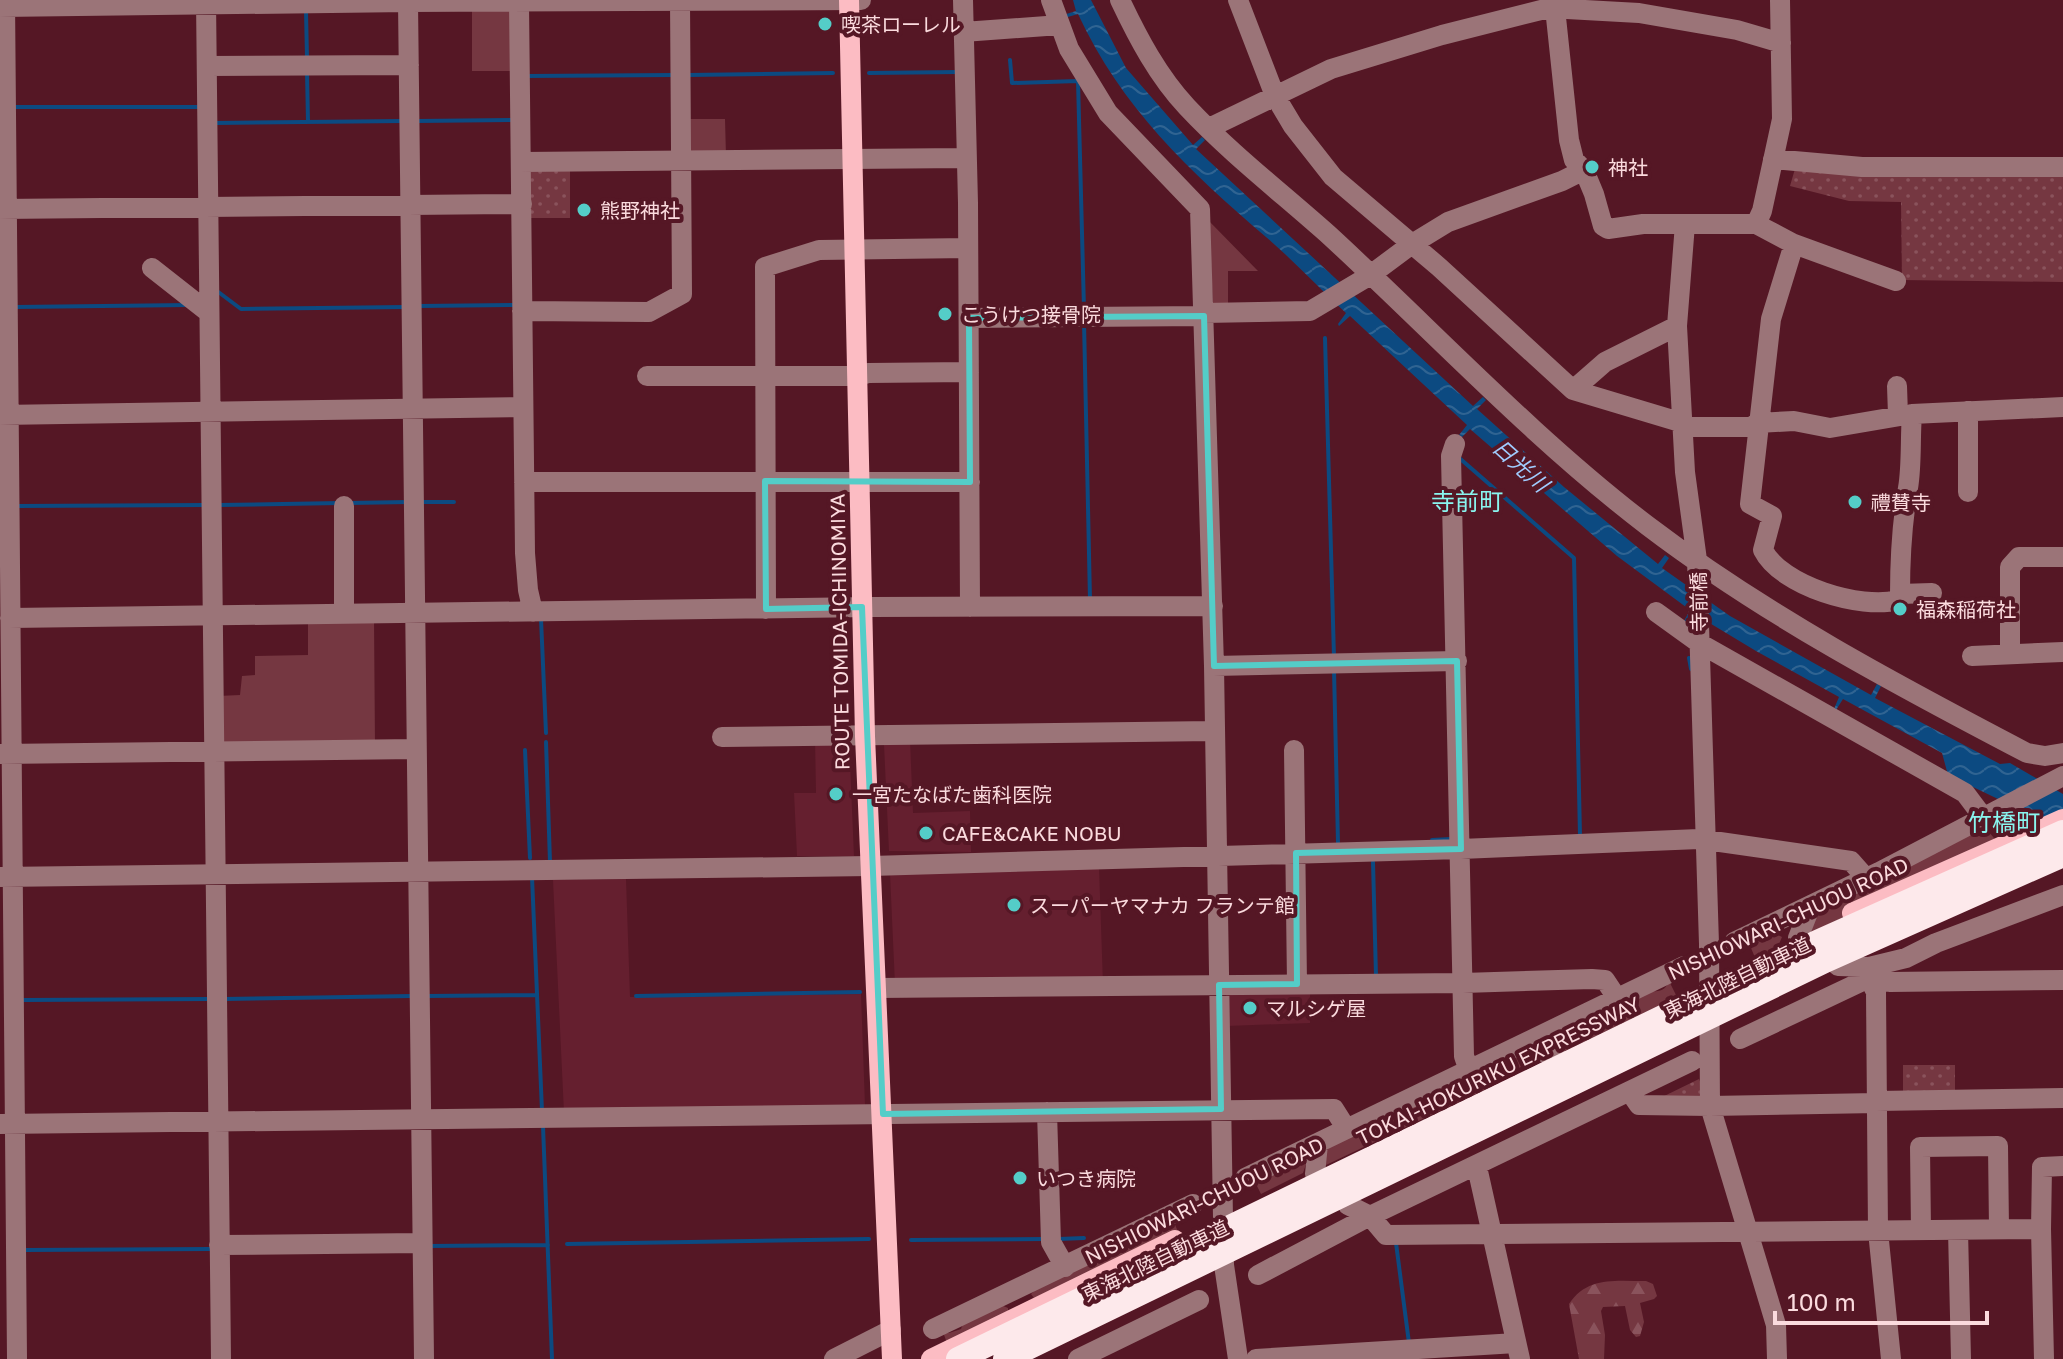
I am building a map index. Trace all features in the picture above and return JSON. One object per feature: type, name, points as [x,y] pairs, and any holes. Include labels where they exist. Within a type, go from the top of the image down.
[{"type":"highway","name":"TOKAI-HOKURIKU EXPRESSWAY","points":[[958,1359],[1802,949],[2063,832]]},
{"type":"highway","name":"東海北陸自動車道","points":[[1005,1359],[1841,953],[2063,855]]},
{"type":"main road","name":"ROUTE TOMIDA-ICHINOMIYA","points":[[849,0],[865,736],[892,1359]]},
{"type":"main road","name":"NISHIOWARI-CHUOU ROAD","points":[[931,1359],[1798,938],[2063,819]]},
{"type":"main road","points":[[1039,1357],[1838,966],[2063,866]]},
{"type":"street","points":[[17,1359],[7,1124],[6,754],[10,618],[5,559],[3,5],[861,0]]},
{"type":"street","points":[[963,0],[970,607]]},
{"type":"street","points":[[1051,0],[1083,75],[1108,113],[1200,209],[1213,606],[1224,1265],[1238,1359]]},
{"type":"street","points":[[1120,0],[1149,56],[1187,107],[1505,405],[1591,481],[1727,583],[1825,634],[2027,753],[2045,756],[2063,753]]},
{"type":"street","points":[[1238,0],[1275,96],[1293,126],[1333,177],[1573,390],[1688,427],[1751,427],[1757,423],[1794,421],[1830,428],[1905,414],[2063,407]]},
{"type":"street","points":[[1756,224],[1762,211],[1782,119],[1780,0]]},
{"type":"street","points":[[522,311],[649,312],[682,294],[680,1]]},
{"type":"street","points":[[408,2],[424,1359]]},
{"type":"street","points":[[206,3],[221,1359]]},
{"type":"street","points":[[519,3],[527,612]]},
{"type":"street","points":[[1209,128],[1331,69],[1551,5],[1639,13],[1737,30],[1781,43]]},
{"type":"street","points":[[1551,5],[1569,140],[1574,160],[1584,170],[1594,194],[1603,226],[1608,229],[1643,224],[1756,224],[1794,244],[1896,281]]},
{"type":"street","points":[[963,32],[1060,25]]},
{"type":"street","points":[[207,66],[409,65]]},
{"type":"street","points":[[522,162],[965,158]]},
{"type":"street","points":[[1773,159],[1862,167],[2063,167]]},
{"type":"street","points":[[969,318],[1310,311],[1369,276],[1448,222],[1562,181],[1584,170]]},
{"type":"street","points":[[3,209],[522,204]]},
{"type":"street","name":"寺前橋","points":[[1685,224],[1677,326],[1685,472],[1697,560],[1710,1106],[1776,1325],[1777,1359]]},
{"type":"street","points":[[1794,244],[1771,319],[1750,504],[1772,516],[1763,550],[1767,558],[1797,579],[1835,597],[1888,603],[1898,600],[1900,594],[1908,487],[1905,414],[1897,386]]},
{"type":"street","points":[[766,609],[765,267],[819,250],[968,248]]},
{"type":"street","points":[[152,268],[208,312]]},
{"type":"street","points":[[1573,390],[1605,362],[1677,326]]},
{"type":"street","points":[[647,376],[857,376],[868,373],[969,372]]},
{"type":"street","points":[[4,415],[523,407]]},
{"type":"street","points":[[1968,411],[1968,492]]},
{"type":"street","points":[[1455,444],[1451,456],[1464,1056],[1466,1062],[1474,1067]]},
{"type":"street","points":[[524,482],[970,482]]},
{"type":"street","points":[[344,506],[344,613]]},
{"type":"street","points":[[2010,655],[2010,567],[2019,557],[2063,557]]},
{"type":"street","points":[[1900,594],[1932,593]]},
{"type":"street","points":[[10,618],[862,607],[1213,606]]},
{"type":"street","points":[[1656,612],[1699,643],[1965,793],[1989,813]]},
{"type":"street","points":[[1972,656],[2063,652]]},
{"type":"street","points":[[1214,666],[1457,661]]},
{"type":"street","points":[[722,737],[1213,731]]},
{"type":"street","points":[[6,754],[416,749]]},
{"type":"street","points":[[1294,750],[1297,984]]},
{"type":"street","points":[[1734,942],[2063,776]]},
{"type":"street","points":[[6,876],[871,866],[1699,839],[1851,861],[1866,878]]},
{"type":"street","points":[[1740,1039],[1869,972],[2063,895]]},
{"type":"street","points":[[1798,938],[1811,905]]},
{"type":"street","points":[[1936,943],[1950,914]]},
{"type":"street","points":[[1245,1178],[1684,966]]},
{"type":"street","points":[[1838,966],[1869,972],[1890,982],[2063,980]]},
{"type":"street","points":[[1869,972],[1876,992],[1878,1231],[1891,1359]]},
{"type":"street","points":[[877,988],[1605,980],[1617,998]]},
{"type":"street","points":[[1521,1045],[1556,1056]]},
{"type":"street","points":[[1258,1275],[1370,1216],[1692,1061]]},
{"type":"street","points":[[1610,1102],[1620,1073]]},
{"type":"street","points":[[1630,1092],[1639,1105],[1710,1106],[2063,1098]]},
{"type":"street","points":[[7,1124],[1334,1109],[1346,1128]]},
{"type":"street","points":[[1047,1112],[1051,1242],[1065,1267]]},
{"type":"street","points":[[1315,1174],[1318,1144]]},
{"type":"street","points":[[1921,1231],[1920,1147],[1998,1146],[1999,1229]]},
{"type":"street","points":[[2044,1359],[2042,1167],[2063,1166]]},
{"type":"street","points":[[1256,1359],[1518,1351],[1477,1167]]},
{"type":"street","points":[[933,1329],[1193,1204]]},
{"type":"street","points":[[1348,1205],[1370,1216],[1386,1235],[2041,1229]]},
{"type":"street","points":[[1958,1230],[1961,1359]]},
{"type":"street","points":[[219,1245],[422,1243]]},
{"type":"street","points":[[1013,1293],[1021,1315]]},
{"type":"street","points":[[1078,1359],[1199,1300]]},
{"type":"street","points":[[834,1359],[891,1330]]},
{"type":"highlighted area","points":[[1204,316],[1214,666],[1457,661],[1461,849],[1296,853],[1297,984],[1219,985],[1221,1109],[883,1114],[862,607],[766,609],[765,481],[970,482],[969,318]]},
{"type":"shaded area","points":[[815,739],[849,739],[854,856],[797,856],[794,793],[816,793]]},
{"type":"shaded area","points":[[910,740],[913,813],[970,811],[971,852],[889,851],[884,745]]},
{"type":"shaded area","name":"スーパーヤマナカ フランテ館","points":[[1099,867],[1103,984],[895,985],[890,874]]},
{"type":"shaded area","points":[[626,879],[630,997],[861,994],[865,1105],[564,1113],[553,880]]},
{"type":"shaded area","points":[[1310,991],[1310,1023],[1227,1026],[1226,992]]},
{"type":"green space","points":[[513,8],[516,71],[472,71],[472,9]]},
{"type":"green space","points":[[686,119],[725,119],[726,156],[691,156]]},
{"type":"green space","points":[[1797,162],[2063,168],[2063,282],[1902,280],[1901,202],[1849,201],[1790,186]]},
{"type":"green space","points":[[525,165],[570,165],[570,218],[524,218]]},
{"type":"green space","points":[[1209,221],[1258,271],[1228,271],[1228,308],[1213,308]]},
{"type":"green space","points":[[308,619],[374,619],[375,746],[218,748],[218,696],[240,695],[242,676],[255,675],[255,656],[308,655]]},
{"type":"green space","points":[[1982,828],[1999,844],[1812,932],[1809,921],[1820,910]]},
{"type":"green space","points":[[1768,935],[1782,937],[1777,949],[1756,960],[1751,948]]},
{"type":"green space","points":[[1669,981],[1677,997],[1558,1054],[1551,1047],[1553,1040],[1663,989]]},
{"type":"green space","points":[[1528,1054],[1539,1062],[1531,1062],[1494,1080],[1492,1086],[1324,1166],[1323,1153],[1330,1147],[1517,1056]]},
{"type":"green space","points":[[1903,1065],[1955,1065],[1955,1096],[1903,1096]]},
{"type":"green space","points":[[1699,1079],[1704,1092],[1700,1103],[1650,1103]]},
{"type":"green space","points":[[1295,1162],[1306,1164],[1303,1173],[1261,1194],[1255,1182],[1263,1184],[1270,1180],[1273,1173]]},
{"type":"green space","points":[[1173,1220],[1179,1234],[1034,1298],[1031,1294],[1037,1288],[1151,1231],[1158,1233]]},
{"type":"green space","points":[[1646,1281],[1653,1284],[1657,1296],[1640,1303],[1644,1322],[1640,1336],[1636,1337],[1630,1330],[1625,1306],[1603,1307],[1604,1359],[1579,1359],[1569,1304],[1576,1295],[1593,1284],[1603,1282]]},
{"type":"green space","points":[[1001,1305],[1008,1308],[1008,1312],[948,1346],[943,1332],[961,1329],[964,1321]]},
{"type":"water","name":"日光川","points":[[1073,0],[1091,0],[1126,68],[1193,145],[1202,137],[1205,140],[1196,149],[1473,406],[1483,397],[1486,400],[1477,409],[1564,487],[1658,564],[1665,555],[1669,558],[1662,568],[1730,616],[1871,695],[1877,684],[1881,686],[1875,698],[2000,764],[2010,763],[2063,794],[2063,830],[1948,775],[1942,753],[1843,699],[1834,709],[1839,697],[1693,613],[1687,623],[1684,621],[1690,610],[1617,556],[1470,429],[1462,437],[1459,435],[1467,425],[1350,316],[1339,326],[1346,313],[1159,136],[1115,79],[1078,14],[1061,19],[1060,16],[1076,11]]},
{"type":"waterway","points":[[306,11],[307,58]]},
{"type":"waterway","points":[[1010,60],[1012,83],[1078,81],[1084,309]]},
{"type":"waterway","points":[[307,72],[308,122]]},
{"type":"waterway","points":[[869,73],[958,72]]},
{"type":"waterway","points":[[688,75],[833,73]]},
{"type":"waterway","points":[[527,76],[674,75]]},
{"type":"waterway","points":[[14,107],[200,107]]},
{"type":"waterway","points":[[417,121],[513,120]]},
{"type":"waterway","points":[[215,123],[403,121]]},
{"type":"waterway","points":[[217,291],[241,309],[405,307]]},
{"type":"waterway","points":[[15,307],[189,305]]},
{"type":"waterway","points":[[419,306],[515,305]]},
{"type":"waterway","points":[[1084,322],[1090,600]]},
{"type":"waterway","points":[[1325,338],[1334,657]]},
{"type":"waterway","points":[[1457,456],[1574,558],[1580,836]]},
{"type":"waterway","points":[[349,503],[408,502]]},
{"type":"waterway","points":[[422,502],[454,502]]},
{"type":"waterway","points":[[218,505],[340,503]]},
{"type":"waterway","points":[[17,506],[206,505]]},
{"type":"waterway","points":[[541,619],[546,733]]},
{"type":"waterway","points":[[1689,658],[1691,669]]},
{"type":"waterway","points":[[1334,670],[1338,843]]},
{"type":"waterway","points":[[546,742],[552,862]]},
{"type":"waterway","points":[[525,750],[530,858]]},
{"type":"waterway","points":[[1432,840],[1451,839]]},
{"type":"waterway","points":[[1373,862],[1376,976]]},
{"type":"waterway","points":[[532,877],[542,1111]]},
{"type":"waterway","points":[[636,996],[860,992]]},
{"type":"waterway","points":[[427,996],[537,995]]},
{"type":"waterway","points":[[224,999],[412,996]]},
{"type":"waterway","points":[[23,1000],[211,999]]},
{"type":"waterway","points":[[543,1126],[552,1359]]},
{"type":"waterway","points":[[1059,1239],[1084,1238]]},
{"type":"waterway","points":[[567,1244],[869,1239]]},
{"type":"waterway","points":[[911,1240],[1044,1239]]},
{"type":"waterway","points":[[1396,1243],[1409,1343]]},
{"type":"waterway","points":[[429,1246],[548,1245]]},
{"type":"waterway","points":[[24,1250],[211,1249]]},
{"type":"place","name":"喫茶ローレル","points":[[825,24]]},
{"type":"place","name":"神社","points":[[1592,167]]},
{"type":"place","name":"熊野神社","points":[[584,210]]},
{"type":"place","name":"こうけつ接骨院","points":[[945,314]]},
{"type":"place","name":"禮賛寺","points":[[1855,502]]},
{"type":"place","name":"福森稲荷社","points":[[1900,609]]},
{"type":"place","name":"一宮たなばた歯科医院","points":[[836,794]]},
{"type":"place","name":"CAFE&CAKE NOBU","points":[[926,833]]},
{"type":"place","name":"スーパーヤマナカ フランテ館","points":[[1014,905]]},
{"type":"place","name":"マルシゲ屋","points":[[1250,1008]]},
{"type":"place","name":"いつき病院","points":[[1020,1178]]},
{"type":"district","name":"寺前町","points":[[1467,500]]},
{"type":"district","name":"竹橋町","points":[[2004,821]]}]
